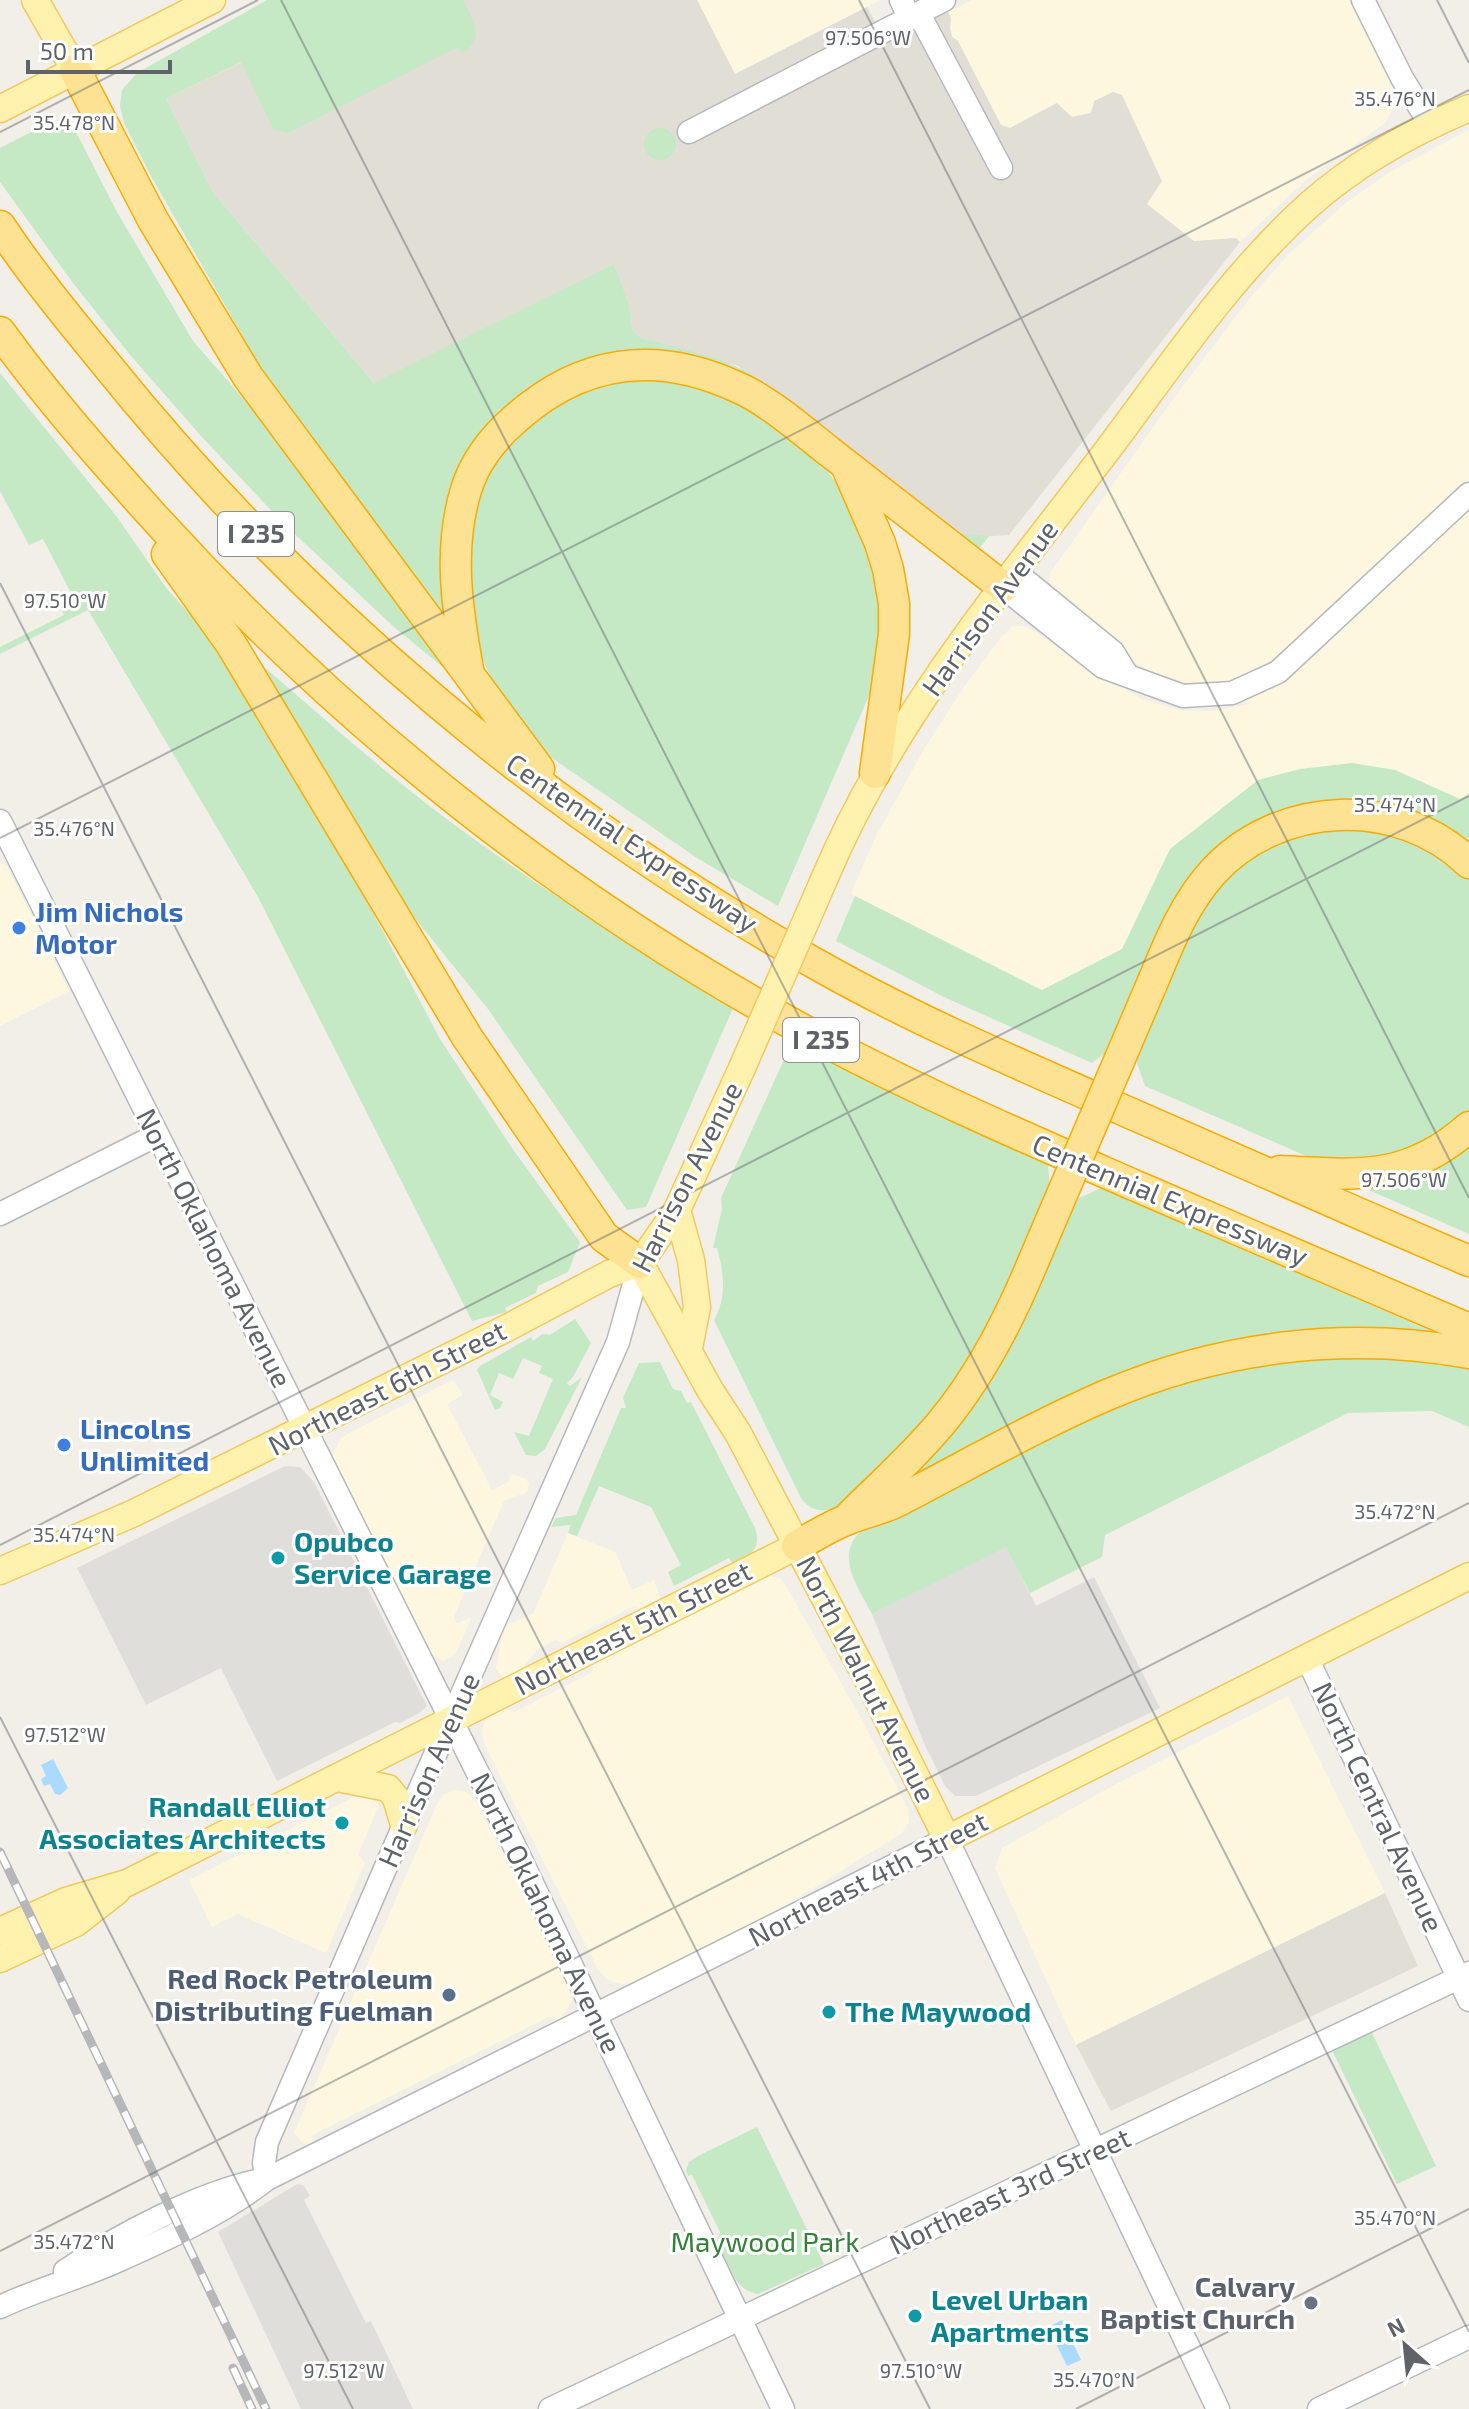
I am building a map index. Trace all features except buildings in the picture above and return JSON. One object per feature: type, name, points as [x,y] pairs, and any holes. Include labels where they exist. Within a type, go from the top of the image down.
[{"type":"highway","points":[[75,70],[153,220],[248,377],[559,796]]},
{"type":"highway","name":"Centennial Expressway","points":[[0,226],[148,416],[235,513],[316,595],[469,729],[667,874],[827,970],[984,1048],[1469,1261]]},
{"type":"highway","name":"Centennial Expressway","points":[[0,332],[81,436],[192,560],[251,619],[370,729],[468,810],[571,885],[720,984],[823,1041],[952,1106],[1469,1329]]},
{"type":"highway","points":[[470,679],[459,617],[455,558],[467,487],[480,460],[500,432],[543,395],[586,374],[613,368],[659,365],[739,387],[1009,580]]},
{"type":"highway","points":[[81,436],[231,644],[467,1037],[604,1237],[640,1263]]},
{"type":"highway","points":[[846,465],[880,543],[894,604],[894,634],[875,773]]},
{"type":"highway","points":[[847,1519],[943,1421],[992,1347],[1031,1267],[1173,932],[1200,887],[1234,853],[1251,841],[1289,823],[1338,814],[1390,820],[1436,839],[1469,863]]},
{"type":"highway","points":[[1259,1170],[1371,1174],[1394,1170],[1422,1159],[1469,1127]]},
{"type":"highway","points":[[797,1546],[847,1519],[891,1504],[1108,1394],[1205,1361],[1326,1343],[1382,1343],[1469,1353]]},
{"type":"main road","points":[[35,0],[75,70]]},
{"type":"main road","points":[[8,104],[212,0]]},
{"type":"main road","points":[[1430,124],[1469,93]]},
{"type":"main road","points":[[1430,124],[1469,108]]},
{"type":"main road","name":"Harrison Avenue","points":[[640,1263],[677,1210],[844,832],[875,773],[929,690],[1227,292],[1264,248],[1312,203],[1368,160],[1430,124]]},
{"type":"main road","points":[[677,1210],[691,1260],[697,1307],[689,1348]]},
{"type":"main road","name":"North Walnut Avenue","points":[[640,1263],[710,1390],[738,1433],[865,1673],[947,1839]]},
{"type":"main road","name":"Northeast 6th Street","points":[[0,1571],[134,1513],[609,1274],[640,1263]]},
{"type":"main road","name":"Northeast 6th Street","points":[[0,1589],[134,1513]]},
{"type":"main road","name":"Northeast 5th Street","points":[[0,1931],[66,1901],[127,1883],[797,1546]]},
{"type":"main road","name":"Northeast 4th Street","points":[[947,1839],[1469,1576]]},
{"type":"main road","points":[[337,1778],[384,1785],[396,1798],[404,1825]]},
{"type":"main road","name":"Northeast 5th Street","points":[[0,1959],[76,1923],[127,1883]]},
{"type":"street","points":[[1363,0],[1402,78],[1430,124]]},
{"type":"street","points":[[689,132],[923,6],[1001,168]]},
{"type":"street","points":[[1009,580],[1103,667],[1183,696],[1232,693],[1263,681],[1290,662],[1469,494]]},
{"type":"street","name":"North Oklahoma Avenue","points":[[3,836],[451,1719],[597,2016],[783,2409]]},
{"type":"street","points":[[0,1214],[157,1135]]},
{"type":"street","name":"Harrison Avenue","points":[[267,2179],[264,2163],[267,2142],[618,1342],[640,1263]]},
{"type":"street","name":"North Central Avenue","points":[[1307,1658],[1464,1976],[1469,2000]]},
{"type":"street","name":"Northeast 4th Street","points":[[0,2307],[35,2290],[113,2263],[238,2201],[267,2179],[947,1839]]},
{"type":"street","name":"North Walnut Avenue","points":[[947,1839],[1218,2409]]},
{"type":"street","name":"Northeast 3rd Street","points":[[550,2409],[1464,1976]]},
{"type":"street","points":[[1319,2409],[1469,2337]]},
{"type":"shaded area","points":[[368,0],[697,0],[735,74],[867,7],[880,31],[892,28],[901,36],[948,12],[952,37],[958,41],[1001,125],[1010,128],[1057,103],[1072,117],[1091,113],[1094,101],[1113,92],[1122,95],[1162,181],[1147,204],[1194,241],[1236,238],[1240,242],[1009,535],[979,537],[962,534],[738,366],[641,338],[633,332],[628,301],[614,264],[375,384],[212,191],[166,99]]},
{"type":"shaded area","points":[[697,0],[880,0],[735,74]]},
{"type":"shaded area","points":[[972,0],[1349,0],[1392,86],[1394,106],[1385,123],[1307,179],[1240,242],[1235,238],[1195,242],[1146,204],[1095,101],[1091,112],[1072,117],[1056,103],[1010,128],[1001,125],[958,41],[952,37],[948,12]]},
{"type":"shaded area","points":[[1469,130],[1469,794],[1460,799],[1395,770],[1170,849],[1122,949],[1042,991],[851,894],[876,836],[924,749],[964,687],[1001,637],[1013,626],[1024,626],[1034,631],[1141,699],[1194,711],[1214,711],[1249,704],[1236,679],[1216,683],[1183,682],[1149,671],[1130,659],[1053,593],[1049,579],[1051,572],[1173,399],[1250,298],[1289,254],[1348,201],[1395,169]]},
{"type":"shaded area","name":"Jim Nichols Motor","points":[[0,862],[7,866],[69,991],[0,1026]]},
{"type":"shaded area","points":[[454,1381],[463,1395],[447,1404],[492,1490],[507,1483],[512,1474],[526,1479],[529,1484],[527,1492],[504,1501],[454,1617],[457,1624],[471,1619],[455,1655],[443,1661],[429,1653],[333,1455],[344,1436]]},
{"type":"shaded area","points":[[285,1466],[300,1467],[314,1482],[427,1706],[400,1723],[395,1722],[277,1781],[221,1668],[146,1705],[77,1568]]},
{"type":"shaded area","points":[[568,1533],[615,1552],[632,1590],[654,1580],[660,1599],[640,1610],[635,1606],[562,1643],[555,1640],[537,1650],[521,1670],[508,1677],[501,1676],[496,1668],[506,1625],[533,1614]]},
{"type":"shaded area","points":[[1006,1546],[1036,1606],[1094,1577],[1160,1708],[976,1796],[955,1796],[945,1786],[924,1743],[872,1614]]},
{"type":"shaded area","points":[[770,1576],[781,1579],[785,1584],[863,1722],[908,1809],[909,1822],[902,1833],[750,1925],[635,1982],[623,1984],[609,1981],[598,1969],[485,1746],[484,1724],[501,1708],[515,1712],[592,1672],[596,1660]]},
{"type":"shaded area","points":[[1288,1696],[1385,1893],[1076,2045],[995,1868],[1002,1848],[1116,1784]]},
{"type":"shaded area","points":[[368,1790],[375,1792],[379,1804],[358,1855],[365,1863],[326,1953],[238,1914],[212,1927],[189,1880]]},
{"type":"shaded area","points":[[455,1790],[467,1792],[475,1800],[570,1987],[572,2001],[561,2019],[549,2017],[312,2135],[313,2143],[304,2144],[294,2133],[438,1802],[444,1794]]},
{"type":"shaded area","points":[[1385,1893],[1418,1966],[1111,2111],[1076,2045]]},
{"type":"shaded area","points":[[297,2184],[303,2185],[310,2196],[304,2200],[366,2323],[371,2321],[413,2409],[301,2409],[218,2232]]},
{"type":"green space","points":[[267,0],[463,0],[475,29],[474,42],[462,53],[458,47],[288,133],[274,130],[241,62],[166,99],[212,191],[374,383],[614,264],[628,301],[633,332],[641,338],[719,359],[750,373],[962,534],[989,536],[976,553],[663,355],[487,432],[450,619],[442,621],[288,415],[152,178],[124,123],[120,106],[122,90],[137,73]]},
{"type":"green space","points":[[45,125],[76,132],[117,212],[193,341],[298,461],[448,664],[444,668],[394,627],[283,523],[131,356],[73,283],[0,182],[0,148]]},
{"type":"green space","points":[[660,128],[672,132],[676,144],[672,156],[660,160],[648,156],[644,144],[648,132]]},
{"type":"green space","points":[[0,373],[117,517],[167,589],[220,647],[313,799],[440,1039],[512,1148],[580,1242],[568,1272],[538,1286],[536,1293],[505,1308],[507,1312],[472,1321],[258,897],[88,610],[0,654],[0,647],[64,615],[57,601],[71,593],[43,539],[29,545],[0,491]]},
{"type":"green space","points":[[670,378],[749,407],[828,472],[852,504],[884,598],[877,677],[778,906],[697,858],[542,753],[496,689],[481,656],[471,619],[466,543],[486,473],[526,422],[600,383]]},
{"type":"green space","points":[[255,659],[376,763],[452,823],[591,919],[733,1008],[646,1207],[627,1210],[488,1009],[390,887]]},
{"type":"green space","points":[[1352,763],[1395,770],[1460,799],[1469,794],[1469,851],[1446,834],[1254,826],[1112,1048],[1092,1063],[946,998],[836,941],[855,896],[1042,990],[1122,949],[1170,849],[1258,780],[1300,769]]},
{"type":"green space","points":[[1333,824],[1409,837],[1469,878],[1469,1115],[1424,1148],[1334,1168],[1145,1086],[1136,1060],[1201,900],[1256,848]]},
{"type":"green space","points":[[792,1042],[1048,1165],[1050,1191],[1007,1299],[939,1412],[841,1505],[824,1510],[810,1507],[801,1498],[714,1320],[723,1294],[719,1257],[717,1248],[713,1248],[722,1209],[721,1198]]},
{"type":"green space","points":[[1469,1141],[1469,1234],[1362,1187]]},
{"type":"green space","points":[[1101,1188],[1449,1339],[1270,1340],[903,1487],[1075,1200]]},
{"type":"green space","points":[[575,1319],[591,1343],[567,1383],[570,1386],[582,1377],[545,1449],[536,1456],[526,1455],[514,1432],[529,1436],[553,1379],[539,1373],[542,1366],[523,1358],[513,1379],[499,1373],[490,1395],[503,1402],[495,1410],[477,1370],[531,1337],[533,1341],[543,1334],[550,1335]]},
{"type":"green space","points":[[1336,1351],[1469,1361],[1469,1427],[1432,1411],[1348,1413],[1105,1535],[1102,1557],[1030,1593],[1006,1547],[872,1614],[858,1588],[849,1564],[849,1552],[862,1530],[876,1519],[1175,1379]]},
{"type":"green space","points":[[660,1362],[673,1389],[681,1391],[687,1403],[691,1402],[757,1535],[756,1546],[745,1558],[733,1564],[729,1558],[674,1586],[668,1572],[681,1565],[651,1507],[599,1486],[577,1536],[568,1533],[571,1525],[551,1527],[556,1518],[576,1515],[621,1408],[626,1408],[623,1398],[639,1363]]},
{"type":"green space","points":[[1371,2031],[1436,2166],[1397,2184],[1332,2050]]},
{"type":"green space","name":"Maywood Park","points":[[757,2127],[824,2264],[758,2294],[743,2287],[732,2274],[717,2242],[720,2232],[692,2175],[688,2176],[686,2171],[689,2162],[698,2156]]},
{"type":"water","points":[[53,1759],[68,1788],[60,1795],[55,1794],[50,1784],[44,1786],[41,1779],[46,1776],[41,1765]]},
{"type":"water","points":[[1062,2320],[1081,2360],[1067,2366],[1048,2327]]},
{"type":"railway","points":[[0,1852],[266,2409]]},
{"type":"railway","points":[[233,2368],[252,2409]]},
{"type":"place","name":"Jim Nichols Motor","points":[[19,928]]},
{"type":"place","name":"Lincolns Unlimited","points":[[64,1445]]},
{"type":"place","name":"Opubco Service Garage","points":[[278,1558]]},
{"type":"place","name":"Randall Elliot Associates Architects","points":[[342,1823]]},
{"type":"place","name":"Red Rock Petroleum Distributing Fuelman","points":[[449,1995]]},
{"type":"place","name":"The Maywood","points":[[829,2012]]},
{"type":"place","name":"Calvary Baptist Church","points":[[1311,2303]]},
{"type":"place","name":"Level Urban Apartments","points":[[915,2316]]}]
